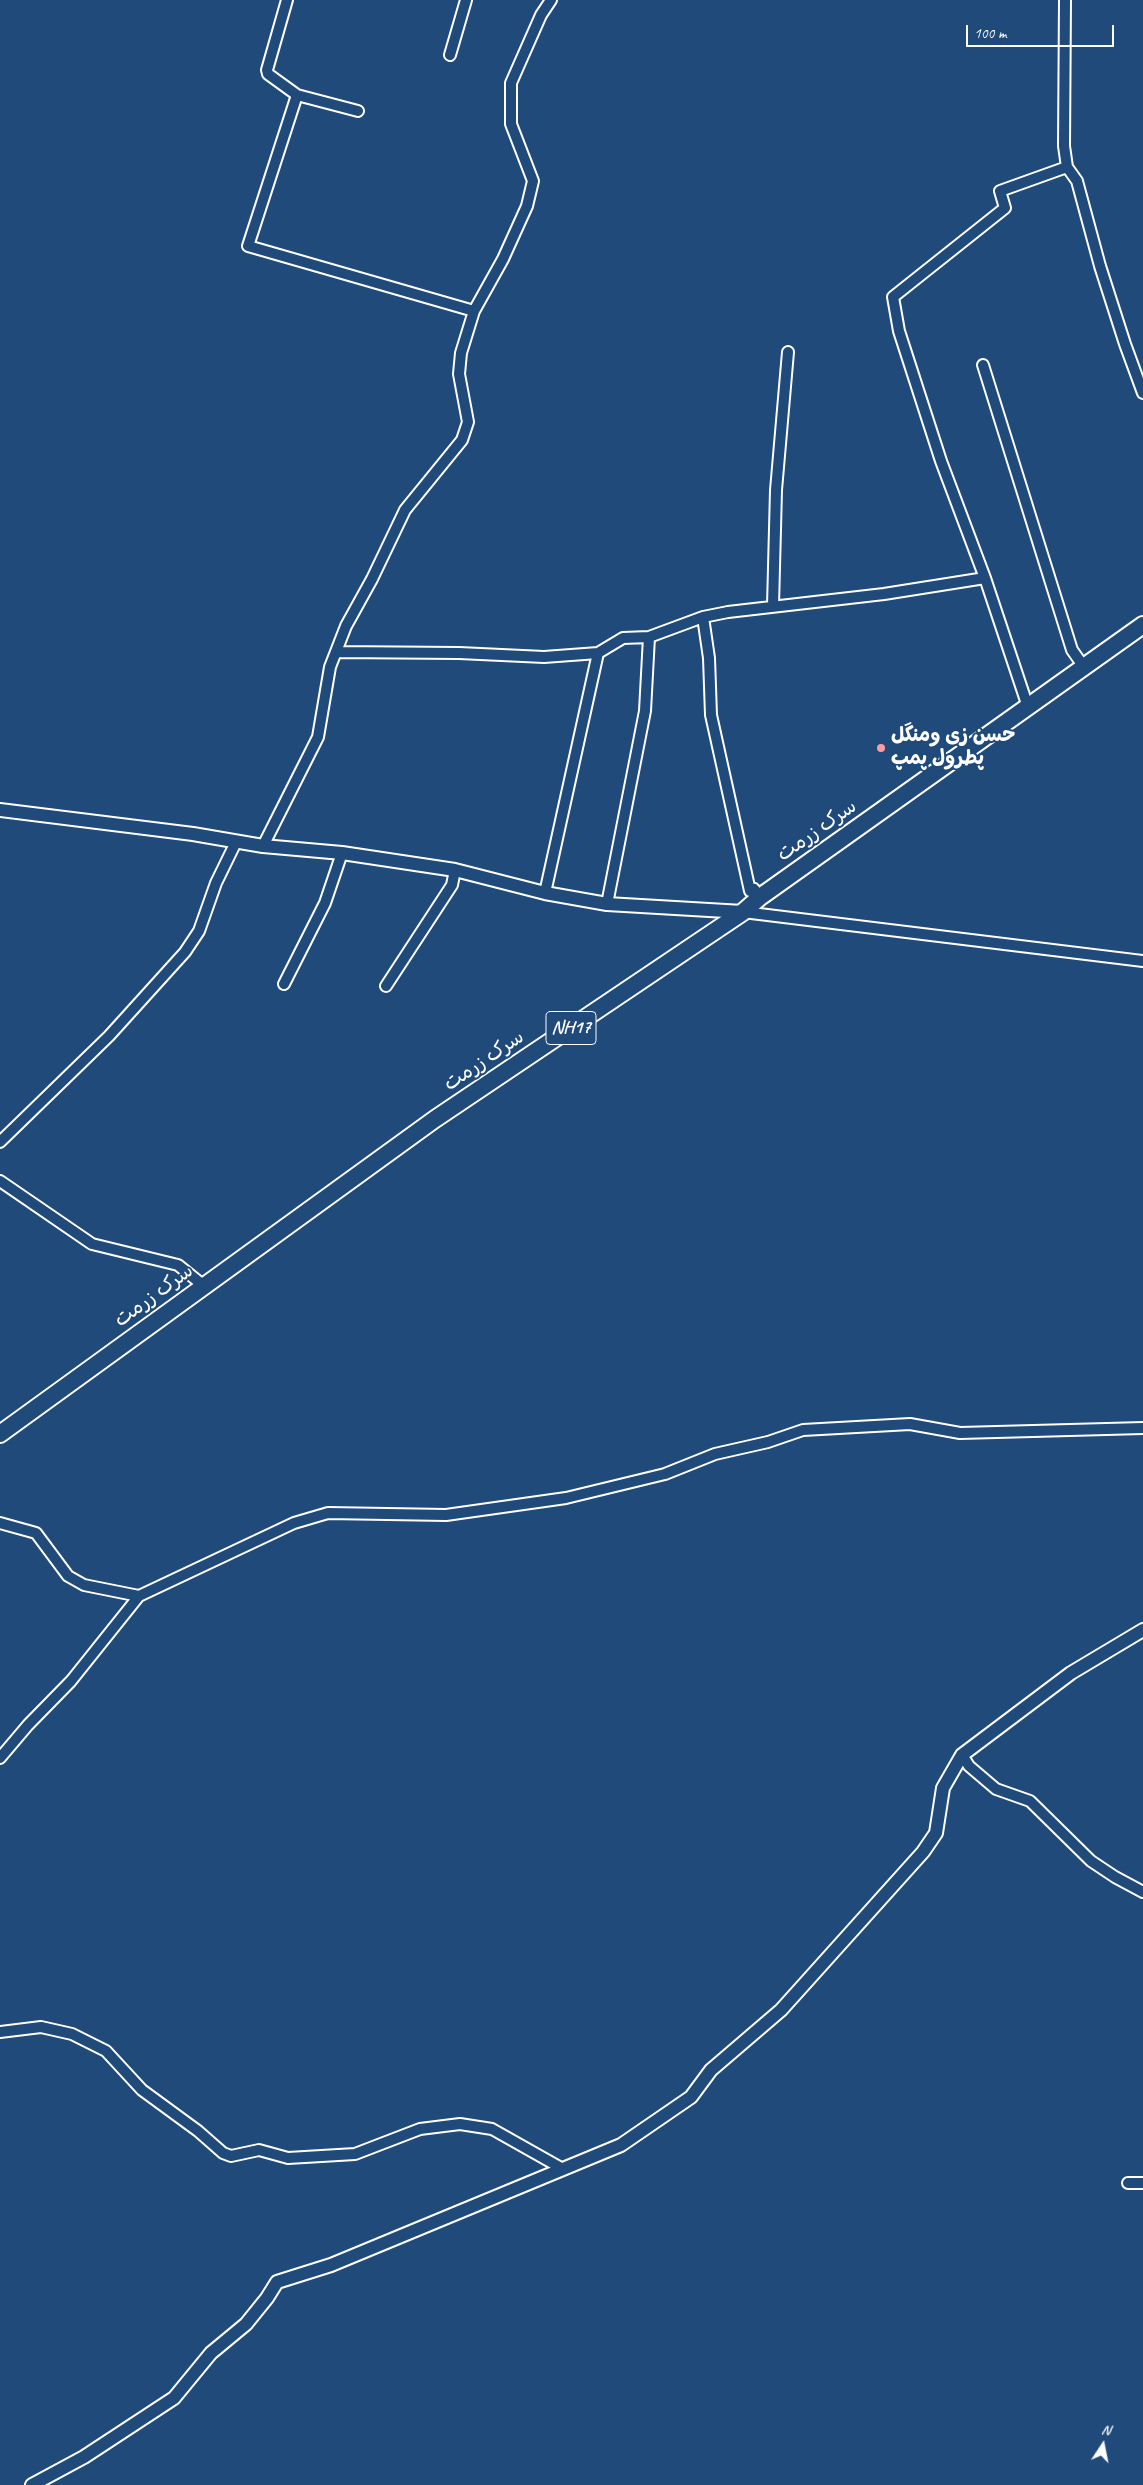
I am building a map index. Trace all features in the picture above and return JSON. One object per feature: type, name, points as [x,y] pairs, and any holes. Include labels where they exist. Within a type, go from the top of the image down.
[{"type":"highway","name":"سرک زرمت","points":[[0,1434],[435,1119],[743,912],[760,897],[1143,625]]},
{"type":"street","points":[[287,0],[267,70],[268,74],[297,95],[358,111]]},
{"type":"street","points":[[450,55],[466,0]]},
{"type":"street","points":[[264,846],[318,737],[330,667],[346,626],[405,510],[462,440],[468,422],[459,374],[461,353],[474,311],[503,259],[527,206],[533,181],[511,124],[512,83],[541,15],[551,0]]},
{"type":"street","points":[[1065,0],[1064,146],[1067,167],[1077,181],[1111,300],[1143,393]]},
{"type":"street","points":[[297,95],[248,246],[474,311]]},
{"type":"street","points":[[1028,707],[985,578],[940,461],[899,331],[893,297],[1005,208],[1000,191],[1067,167]]},
{"type":"street","points":[[773,606],[776,490],[788,352]]},
{"type":"street","points":[[983,365],[1072,650],[1084,667]]},
{"type":"street","points":[[336,652],[459,653],[544,657],[598,652],[623,638],[649,637],[703,618],[773,606],[884,594],[985,578]]},
{"type":"street","points":[[703,618],[709,658],[711,715],[750,891],[754,889],[760,897]]},
{"type":"street","points":[[607,904],[645,711],[649,637]]},
{"type":"street","points":[[545,893],[598,652]]},
{"type":"street","points":[[0,810],[193,834],[264,846],[342,853],[455,870],[545,893],[607,904],[743,912],[1143,961]]},
{"type":"street","points":[[0,1142],[109,1036],[185,952],[199,931],[216,883],[236,842]]},
{"type":"street","points":[[284,984],[325,903],[342,853]]},
{"type":"street","points":[[386,986],[452,886],[455,870]]},
{"type":"street","points":[[0,1181],[92,1244],[178,1266],[204,1286]]},
{"type":"street","points":[[0,1758],[106,1640],[139,1596],[294,1524],[328,1513],[446,1515],[566,1498],[665,1474],[715,1454],[768,1442],[803,1430],[910,1424],[960,1433],[1143,1428]]},
{"type":"street","points":[[0,1523],[36,1533],[68,1576],[84,1585],[139,1596]]},
{"type":"street","points":[[32,2485],[84,2457],[174,2398],[211,2352],[246,2324],[277,2282],[340,2262],[621,2145],[691,2097],[711,2070],[781,2010],[923,1852],[936,1833],[944,1788],[962,1755],[1071,1673],[1143,1630]]},
{"type":"street","points":[[962,1755],[969,1766],[996,1789],[1030,1801],[1091,1861],[1114,1877],[1143,1892]]},
{"type":"street","points":[[0,2032],[40,2027],[72,2034],[106,2051],[142,2090],[198,2131],[223,2153],[231,2156],[259,2150],[288,2158],[355,2154],[420,2129],[460,2124],[492,2129],[563,2168]]},
{"type":"street","points":[[1128,2183],[1143,2183]]},
{"type":"place","name":"حسن زی ومنگل پطرول پمپ","points":[[881,748]]}]
